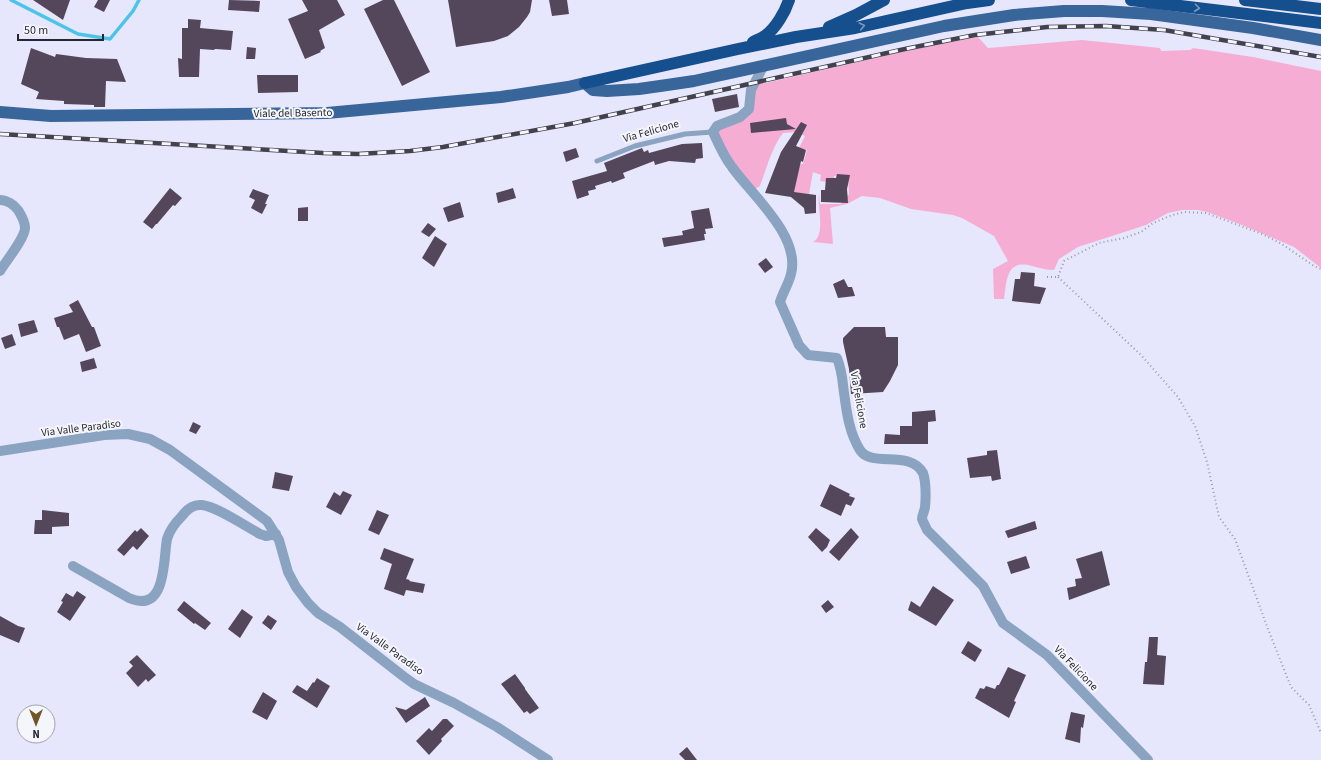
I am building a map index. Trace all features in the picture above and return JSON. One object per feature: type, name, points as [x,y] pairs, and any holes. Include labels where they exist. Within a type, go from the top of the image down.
[{"type":"highway","points":[[738,49],[765,36],[782,16],[789,0]]},
{"type":"highway","points":[[796,37],[834,25],[884,0]]},
{"type":"highway","points":[[585,83],[796,37],[855,28],[967,3],[989,0]]},
{"type":"highway","points":[[1131,0],[1321,23]]},
{"type":"highway","points":[[1245,0],[1321,9]]},
{"type":"highway","points":[[1273,0],[1321,9]]},
{"type":"main road","points":[[585,83],[589,88],[597,91],[639,89],[694,81],[944,26],[1014,15],[1064,11],[1102,11],[1151,14],[1253,28],[1321,40]]},
{"type":"main road","name":"Viale del Basento","points":[[0,112],[51,116],[327,113],[502,97],[585,83]]},
{"type":"street","name":"Via Felicione","points":[[764,65],[751,90],[749,109],[740,117],[717,126],[713,132],[731,166],[778,223],[788,245],[792,259],[792,273],[780,302],[782,310],[799,345],[808,355],[837,358],[841,368],[849,421],[855,442],[861,452],[874,458],[894,459],[914,463],[923,473],[926,488],[925,507],[922,519],[927,530],[983,586],[1003,623],[1047,655],[1148,760]]},
{"type":"street","points":[[0,200],[5,200],[16,208],[23,218],[25,228],[20,240],[0,271]]},
{"type":"street","name":"Via Valle Paradiso","points":[[0,451],[104,435],[128,434],[150,439],[170,450],[266,521],[276,534],[288,572],[296,587],[318,613],[340,627],[414,684],[454,703],[491,724],[548,760]]},
{"type":"street","points":[[73,566],[129,598],[141,601],[149,599],[155,593],[163,574],[170,530],[175,522],[190,507],[200,505],[205,506],[219,511],[260,534],[266,536],[276,534]]},
{"type":"lane","name":"Via Felicione","points":[[597,161],[635,146],[685,134],[713,132]]},
{"type":"path","points":[[1058,277],[1064,261],[1079,252],[1099,243],[1124,238],[1141,232],[1153,223],[1184,212],[1206,213],[1262,234],[1282,244],[1314,266],[1321,269]]},
{"type":"path","points":[[1047,277],[1058,277],[1145,360],[1178,397],[1195,426],[1207,462],[1219,517],[1235,539],[1290,687],[1309,705],[1321,733]]},
{"type":"shaded area","points":[[978,37],[988,48],[1082,40],[1160,48],[1161,51],[1190,50],[1193,48],[1253,57],[1321,71],[1321,268],[1294,247],[1242,225],[1207,212],[1198,210],[1182,210],[1168,213],[1146,225],[1078,247],[1059,259],[1054,270],[1023,265],[1017,266],[1013,268],[1007,278],[1004,299],[994,299],[993,269],[1008,261],[994,236],[962,218],[953,215],[911,209],[880,198],[862,196],[847,204],[830,208],[833,244],[813,242],[817,238],[820,227],[819,194],[820,204],[841,204],[841,195],[849,195],[848,175],[834,176],[834,178],[827,182],[820,181],[821,175],[813,172],[809,194],[798,193],[796,199],[791,197],[800,164],[803,164],[807,150],[799,148],[805,136],[796,132],[783,133],[773,151],[760,186],[755,189],[735,166],[714,131],[743,118],[756,85],[915,49]]},
{"type":"building","points":[[33,0],[70,0],[63,20]]},
{"type":"building","points":[[98,0],[110,0],[104,12],[94,7]]},
{"type":"building","points":[[229,0],[260,1],[259,12],[228,10]]},
{"type":"building","points":[[302,0],[337,0],[345,15],[319,30],[325,48],[320,51],[321,52],[305,59],[288,19],[308,11]]},
{"type":"building","points":[[383,0],[394,0],[430,72],[402,86],[364,9]]},
{"type":"building","points":[[448,0],[532,0],[530,12],[527,17],[519,27],[508,36],[494,41],[456,47]]},
{"type":"building","points":[[549,0],[567,0],[569,14],[552,16]]},
{"type":"building","points":[[188,19],[201,20],[200,28],[233,31],[231,50],[200,49],[199,77],[179,77],[178,58],[182,59],[182,28],[188,28]]},
{"type":"building","points":[[247,47],[256,48],[255,59],[246,59]]},
{"type":"building","points":[[31,48],[55,57],[56,54],[86,58],[117,59],[126,82],[106,81],[105,107],[64,104],[64,101],[36,99],[39,92],[21,84]]},
{"type":"building","points":[[257,75],[298,75],[298,92],[258,93]]},
{"type":"building","points":[[737,94],[739,107],[715,112],[712,99]]},
{"type":"building","points":[[786,118],[787,124],[796,129],[751,133],[750,123]]},
{"type":"building","points":[[801,122],[807,125],[796,146],[806,150],[803,162],[801,161],[794,192],[816,195],[816,213],[805,214],[804,208],[791,197],[765,193],[781,152]]},
{"type":"building","points":[[702,143],[703,158],[696,159],[695,163],[669,161],[655,165],[654,161],[623,173],[625,178],[612,183],[611,181],[595,186],[596,189],[588,191],[589,195],[577,199],[572,181],[607,171],[604,163],[642,148],[644,152],[648,150],[649,153],[682,144]]},
{"type":"building","points":[[576,148],[579,157],[566,162],[563,152]]},
{"type":"building","points":[[837,174],[850,175],[847,189],[848,203],[821,202],[821,190],[825,190],[826,178],[836,178]]},
{"type":"building","points":[[170,188],[182,198],[175,206],[173,205],[152,229],[143,222]]},
{"type":"building","points":[[513,188],[516,198],[498,203],[496,193]]},
{"type":"building","points":[[253,189],[269,195],[265,204],[267,204],[262,214],[251,208],[255,200],[249,197]]},
{"type":"building","points":[[460,202],[464,217],[448,222],[443,208]]},
{"type":"building","points":[[308,207],[308,221],[298,221],[298,208]]},
{"type":"building","points":[[709,208],[713,228],[705,229],[705,240],[664,247],[662,238],[683,235],[682,231],[694,228],[691,211]]},
{"type":"building","points":[[428,223],[436,229],[429,237],[421,232]]},
{"type":"building","points":[[435,236],[447,244],[434,267],[422,258]]},
{"type":"building","points":[[766,258],[773,267],[765,273],[758,264]]},
{"type":"building","points":[[1021,272],[1035,273],[1034,286],[1046,288],[1040,304],[1012,301],[1015,279],[1020,279]]},
{"type":"building","points":[[844,279],[848,287],[852,287],[855,296],[838,298],[833,284]]},
{"type":"building","points":[[78,300],[92,327],[94,327],[101,346],[86,352],[79,334],[64,340],[54,318],[73,312],[69,305]]},
{"type":"building","points":[[34,320],[38,332],[21,337],[18,324]]},
{"type":"building","points":[[854,327],[885,327],[886,337],[898,337],[898,365],[883,392],[851,394],[849,369],[843,338]]},
{"type":"building","points":[[12,334],[16,345],[5,349],[1,338]]},
{"type":"building","points":[[94,358],[97,368],[82,372],[80,362]]},
{"type":"building","points":[[935,410],[936,421],[928,422],[928,444],[884,444],[885,434],[900,435],[900,426],[912,426],[912,412]]},
{"type":"building","points":[[193,422],[201,426],[196,434],[189,431]]},
{"type":"building","points":[[997,450],[1001,479],[992,481],[991,476],[970,478],[967,458],[987,455],[987,451]]},
{"type":"building","points":[[275,472],[293,476],[289,491],[272,488]]},
{"type":"building","points":[[830,484],[855,498],[851,506],[846,504],[841,516],[820,506]]},
{"type":"building","points":[[343,491],[352,495],[341,515],[326,507],[334,492],[340,496]]},
{"type":"building","points":[[42,510],[69,513],[69,526],[52,527],[52,534],[34,534],[35,520],[42,520]]},
{"type":"building","points":[[377,510],[389,515],[379,535],[368,530]]},
{"type":"building","points":[[1035,521],[1037,529],[1008,538],[1005,531]]},
{"type":"building","points":[[141,528],[149,536],[137,550],[133,546],[124,556],[117,550],[135,530],[137,532]]},
{"type":"building","points":[[816,528],[830,540],[827,547],[822,552],[808,537]]},
{"type":"building","points":[[851,528],[859,537],[839,561],[829,552]]},
{"type":"building","points":[[384,548],[414,559],[406,579],[425,584],[423,593],[406,590],[404,596],[384,589],[392,564],[380,559]]},
{"type":"building","points":[[1102,551],[1110,585],[1069,600],[1067,588],[1076,586],[1075,579],[1082,578],[1076,559]]},
{"type":"building","points":[[1026,556],[1030,568],[1011,574],[1007,562]]},
{"type":"building","points":[[933,586],[954,600],[936,626],[908,610],[911,601],[920,607]]},
{"type":"building","points":[[77,591],[86,597],[70,621],[57,612],[66,593],[73,597]]},
{"type":"building","points":[[828,600],[834,607],[826,613],[821,606]]},
{"type":"building","points":[[184,601],[211,623],[205,630],[195,623],[194,624],[177,610]]},
{"type":"building","points":[[242,609],[253,617],[240,638],[228,629]]},
{"type":"building","points":[[268,615],[277,621],[271,630],[262,623]]},
{"type":"building","points":[[0,616],[18,626],[25,628],[19,643],[0,635]]},
{"type":"building","points":[[1149,637],[1158,637],[1157,655],[1166,656],[1164,685],[1143,684]]},
{"type":"building","points":[[968,641],[982,650],[975,662],[961,653]]},
{"type":"building","points":[[137,655],[156,675],[148,682],[146,679],[138,687],[126,673],[133,666],[129,662]]},
{"type":"building","points":[[1008,667],[1026,675],[1014,701],[1016,702],[1009,718],[975,698],[980,688],[984,689],[986,686],[995,689],[997,685],[999,685]]},
{"type":"building","points":[[515,674],[539,708],[530,714],[527,711],[524,713],[501,684]]},
{"type":"building","points":[[317,678],[330,686],[317,708],[292,692],[297,685],[307,691]]},
{"type":"building","points":[[263,692],[277,701],[267,720],[252,712]]},
{"type":"building","points":[[425,697],[430,706],[406,723],[395,707],[406,710]]},
{"type":"building","points":[[1071,712],[1085,715],[1083,728],[1081,727],[1080,743],[1065,739]]},
{"type":"building","points":[[443,719],[447,719],[454,726],[441,739],[442,741],[429,755],[416,741],[429,728],[432,731]]},
{"type":"building","points":[[687,747],[697,760],[685,760],[679,754]]},
{"type":"waterway","points":[[11,0],[78,34],[110,39],[133,11],[139,0]]},
{"type":"railway","points":[[0,134],[323,153],[358,154],[410,151],[443,147],[575,123],[905,49],[975,35],[1047,27],[1106,26],[1164,30],[1321,57]]}]
